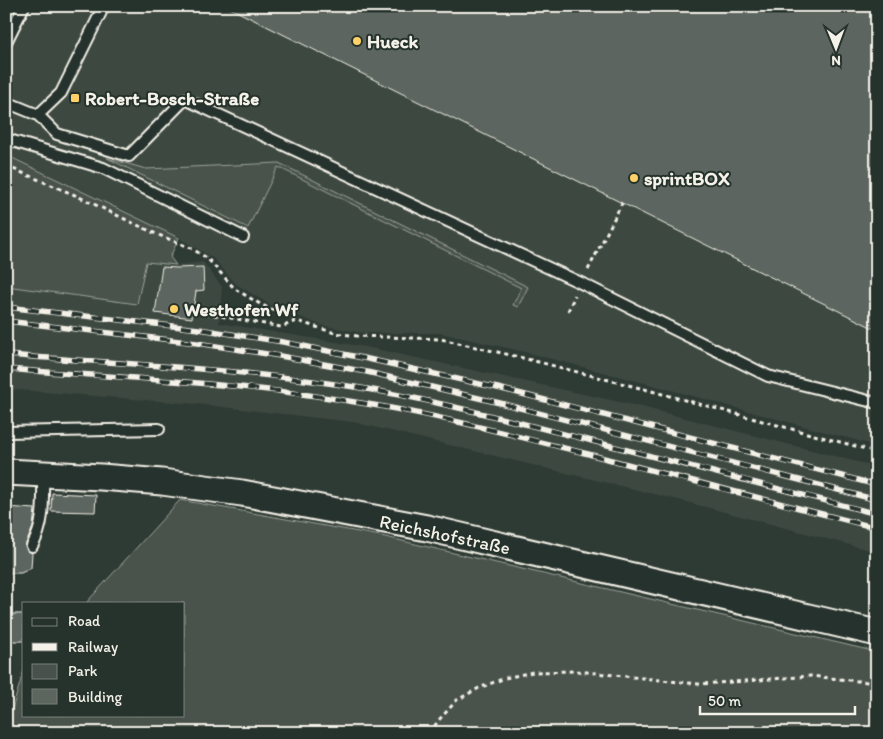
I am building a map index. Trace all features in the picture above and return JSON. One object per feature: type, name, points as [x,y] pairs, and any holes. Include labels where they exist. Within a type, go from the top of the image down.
[{"type":"street","name":"Reichshofstraße","points":[[6,472],[162,482],[242,493],[437,530],[877,633]]},
{"type":"lane","points":[[6,42],[24,6]]},
{"type":"lane","points":[[38,115],[61,93],[104,6]]},
{"type":"lane","points":[[6,102],[38,115],[57,134],[129,156],[185,99],[581,283],[768,376],[877,403]]},
{"type":"lane","points":[[6,139],[102,168],[243,237]]},
{"type":"lane","points":[[6,432],[159,430]]},
{"type":"lane","points":[[32,546],[38,537],[42,513],[43,473]]},
{"type":"path","points":[[6,166],[191,248],[207,258],[235,289],[260,304],[297,321],[334,332],[357,336],[441,339],[520,356],[877,452]]},
{"type":"path","points":[[568,310],[622,203]]},
{"type":"path","points":[[198,312],[281,326],[297,321]]},
{"type":"path","points":[[430,733],[457,700],[479,688],[505,678],[533,672],[577,671],[698,684],[811,676],[877,683]]},
{"type":"shaded area","points":[[6,6],[877,6],[877,446],[521,351],[441,333],[363,333],[321,325],[272,306],[236,284],[213,258],[179,238],[6,155]]},
{"type":"shaded area","points":[[146,262],[176,265],[203,262],[222,287],[219,323],[366,347],[638,406],[877,467],[877,552],[675,499],[353,422],[196,404],[6,389],[6,286],[137,303]]},
{"type":"green space","points":[[6,155],[179,238],[170,257],[176,265],[146,262],[137,304],[6,286]]},
{"type":"green space","points":[[107,158],[146,169],[279,163],[528,287],[518,307],[513,305],[521,288],[278,167],[248,228]]},
{"type":"green space","points":[[180,500],[381,536],[877,652],[877,733],[6,733],[22,677],[22,716],[185,716],[185,602],[87,602]]},
{"type":"building","points":[[226,6],[877,6],[877,330],[622,203]]},
{"type":"building","points":[[162,267],[203,267],[204,290],[196,291],[192,318],[155,313]]},
{"type":"building","points":[[52,493],[96,495],[95,512],[51,511]]},
{"type":"building","points":[[6,507],[35,509],[33,527],[25,546],[32,553],[31,568],[21,573],[6,573]]},
{"type":"building","points":[[6,614],[22,614],[22,641],[6,641]]},
{"type":"railway","points":[[6,307],[199,329],[283,342],[368,359],[502,389],[877,485]]},
{"type":"railway","points":[[6,321],[197,343],[367,372],[500,403],[877,500]]},
{"type":"railway","points":[[6,355],[140,364],[273,376],[390,393],[506,419],[877,514]]},
{"type":"railway","points":[[6,369],[229,386],[317,396],[390,408],[506,433],[877,528]]},
{"type":"place","name":"Hueck","points":[[357,41]]},
{"type":"place","name":"Robert-Bosch-Straße","points":[[75,98]]},
{"type":"place","name":"sprintBOX","points":[[634,178]]},
{"type":"place","name":"Westhofen Wf","points":[[174,309]]}]
